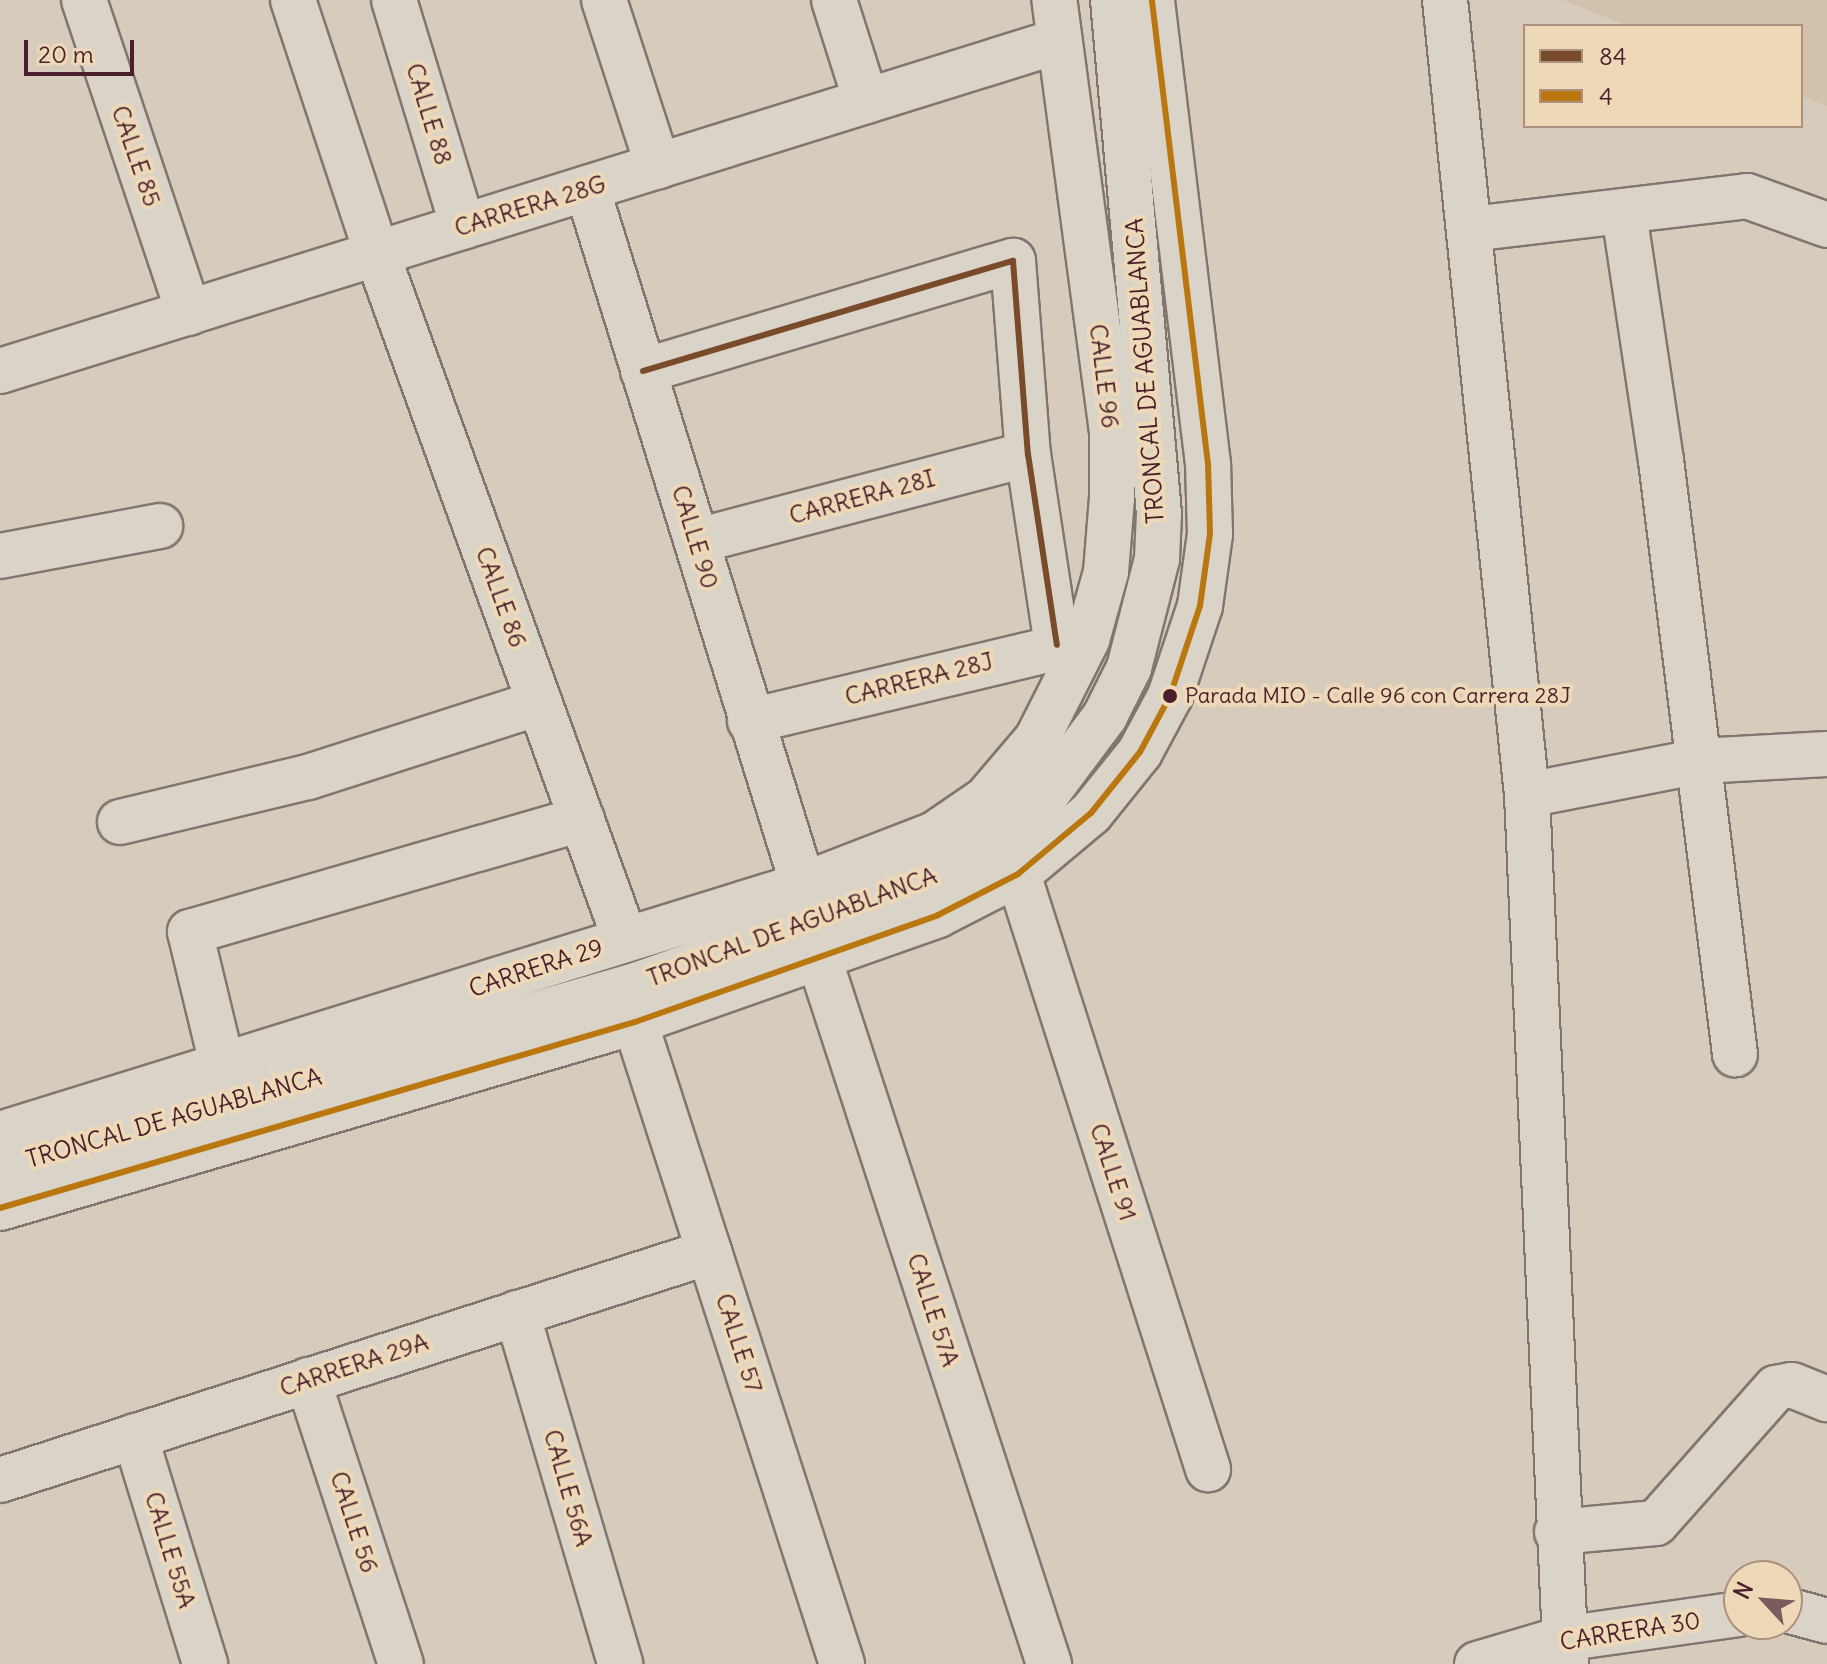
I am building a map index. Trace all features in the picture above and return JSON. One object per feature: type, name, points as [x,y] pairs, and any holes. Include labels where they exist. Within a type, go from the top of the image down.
[{"type":"street","name":"CALLE 85","points":[[84,0],[189,313]]},
{"type":"street","name":"CALLE 86","points":[[293,0],[377,254],[625,939]]},
{"type":"street","name":"CALLE 88","points":[[394,0],[463,227]]},
{"type":"street","points":[[604,0],[658,166]]},
{"type":"street","points":[[834,0],[866,101]]},
{"type":"street","name":"TRONCAL DE AGUABLANCA","points":[[0,1168],[636,985],[906,890],[965,862],[1043,799],[1105,716],[1129,668],[1157,559],[1159,514],[1113,0]]},
{"type":"street","points":[[0,1208],[635,1022],[938,915],[1018,874],[1091,813],[1140,752],[1170,696],[1200,606],[1210,534],[1208,464],[1152,0]]},
{"type":"street","points":[[1445,0],[1527,795],[1564,1652]]},
{"type":"street","name":"CARRERA 28G","points":[[3,362],[189,313],[866,101],[1056,20]]},
{"type":"street","name":"CALLE 96","points":[[1037,739],[1072,642],[1106,572],[1112,432],[1056,20]]},
{"type":"street","name":"CALLE 90","points":[[587,188],[803,885]]},
{"type":"street","points":[[1471,229],[1624,213],[1706,197],[1747,196],[1827,225]]},
{"type":"street","points":[[1624,213],[1700,761],[1735,1054]]},
{"type":"street","points":[[643,371],[1013,261],[1028,454],[1072,642]]},
{"type":"street","name":"CARRERA 28I","points":[[697,541],[1028,454]]},
{"type":"street","points":[[0,556],[160,526]]},
{"type":"street","name":"CARRERA 28J","points":[[750,721],[1072,642]]},
{"type":"street","points":[[120,822],[308,777],[539,703]]},
{"type":"street","name":"CARRERA 29","points":[[0,1134],[223,1068],[803,885],[935,834],[986,799],[1037,739]]},
{"type":"street","points":[[1527,795],[1700,761],[1827,754]]},
{"type":"street","points":[[223,1068],[190,932],[582,819]]},
{"type":"street","name":"CALLE 91","points":[[1018,874],[1208,1469]]},
{"type":"street","name":"CALLE 57A","points":[[818,955],[1049,1664]]},
{"type":"street","name":"CALLE 57","points":[[635,1022],[842,1664]]},
{"type":"street","name":"CARRERA 29A","points":[[0,1480],[709,1252]]},
{"type":"street","name":"CALLE 56A","points":[[517,1313],[620,1664]]},
{"type":"street","name":"CALLE 56","points":[[308,1380],[401,1664]]},
{"type":"street","points":[[1557,1532],[1656,1523],[1776,1388],[1792,1385],[1827,1399]]},
{"type":"street","name":"CALLE 55A","points":[[135,1436],[205,1664]]},
{"type":"street","points":[[1803,1614],[1827,1621]]},
{"type":"street","name":"CARRERA 30","points":[[1477,1664],[1564,1652],[1723,1617]]},
{"type":"shaded area","points":[[1563,0],[1827,0],[1827,106],[1803,97],[1803,24],[1623,24]]},
{"type":"transit line","name":"4","points":[[0,1208],[635,1022],[938,915],[1018,874],[1091,813],[1140,752],[1170,696],[1200,606],[1210,534],[1208,464],[1152,0]]},
{"type":"transit line","name":"84","points":[[643,371],[1013,261],[1028,454],[1057,645]]},
{"type":"place","name":"Parada MIO - Calle 96 con Carrera 28J","points":[[1170,696]]}]
